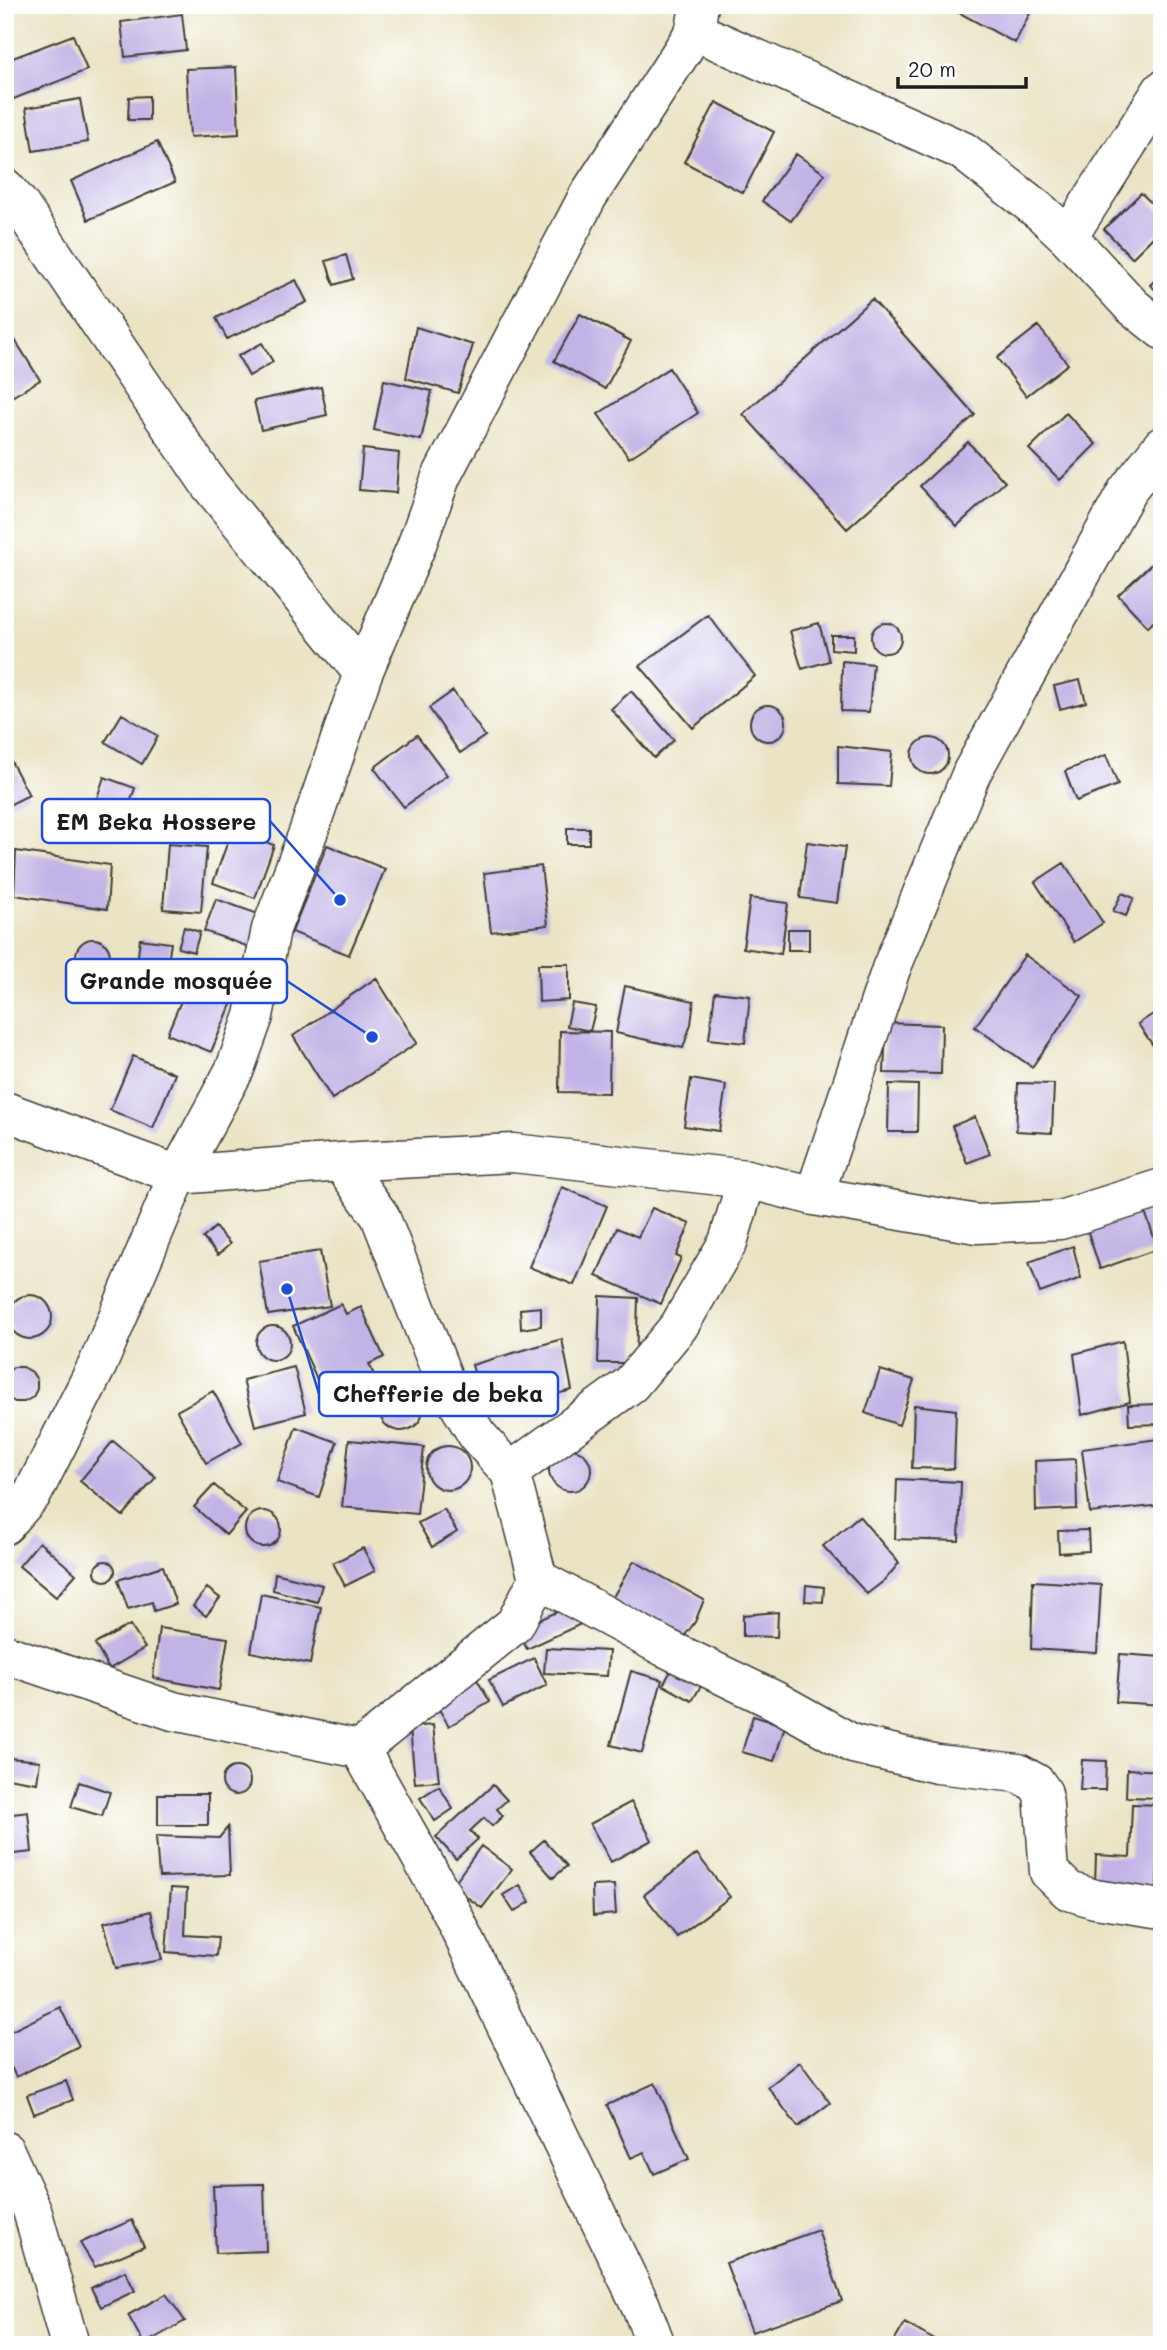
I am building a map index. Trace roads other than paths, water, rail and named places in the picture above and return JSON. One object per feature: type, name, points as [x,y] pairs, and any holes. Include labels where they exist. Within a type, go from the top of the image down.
[{"type":"street","points":[[5,1525],[33,1493],[92,1376],[178,1175],[234,1069],[254,1016],[271,929],[308,833],[363,673],[416,547],[441,477],[589,196],[697,18],[963,150],[1042,212],[1132,306],[1162,330]]},
{"type":"street","points":[[1068,237],[1162,90]]},
{"type":"street","points":[[5,188],[19,204],[210,485],[363,673]]},
{"type":"street","points":[[814,1196],[891,969],[972,772],[1127,491],[1162,446]]},
{"type":"street","points":[[5,1111],[178,1175],[341,1162],[513,1153],[747,1179],[814,1196],[977,1224],[1060,1220],[1162,1188]]},
{"type":"street","points":[[341,1162],[380,1216],[443,1380],[477,1434],[510,1472],[538,1579],[515,1624],[360,1749]]},
{"type":"street","points":[[510,1472],[631,1384],[663,1345],[678,1326],[728,1242],[747,1179]]},
{"type":"street","points":[[538,1579],[664,1647],[776,1701],[853,1744],[937,1764],[1018,1773],[1036,1783],[1043,1793],[1049,1872],[1069,1891],[1095,1899],[1162,1909]]},
{"type":"street","points":[[5,1654],[173,1712],[360,1749],[451,1911],[640,2306],[656,2345]]},
{"type":"street","points":[[5,2151],[32,2210],[70,2345]]},
{"type":"place","name":"EM Beka Hossere","points":[[340,900]]},
{"type":"place","name":"Grande mosquée","points":[[372,1037]]},
{"type":"place","name":"Chefferie de beka","points":[[287,1289]]}]
